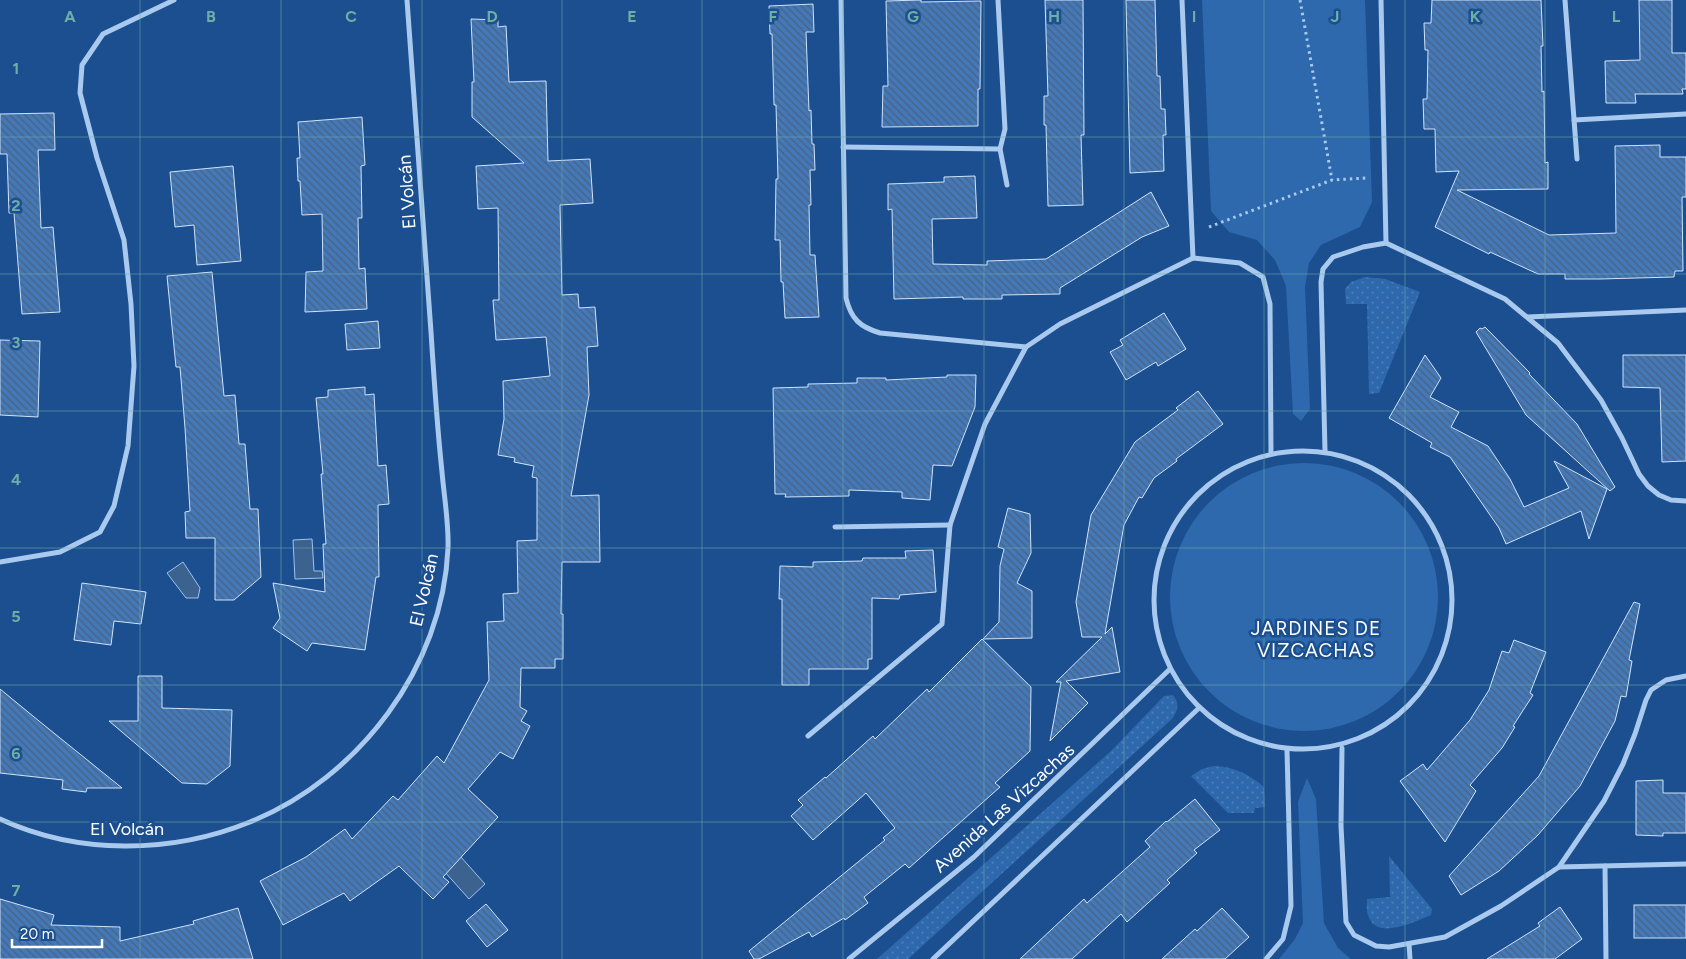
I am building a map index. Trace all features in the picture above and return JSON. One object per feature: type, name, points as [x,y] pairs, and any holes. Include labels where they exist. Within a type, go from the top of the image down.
[{"type":"street","points":[[0,562],[60,552],[100,532],[114,506],[128,446],[134,366],[131,304],[124,240],[80,93],[82,66],[103,34],[174,0]]},
{"type":"street","name":"El Volcán","points":[[0,819],[45,835],[82,843],[120,846],[158,845],[195,839],[232,829],[266,815],[300,797],[358,749],[382,721],[404,689],[421,656],[444,584],[448,546],[437,420],[407,0]]},
{"type":"street","points":[[841,0],[846,298],[849,310],[856,320],[866,328],[880,333],[1026,347]]},
{"type":"street","points":[[998,0],[1005,128],[1000,149],[1007,185]]},
{"type":"street","points":[[1182,0],[1193,258]]},
{"type":"street","points":[[1381,0],[1386,243]]},
{"type":"street","points":[[1565,0],[1577,159]]},
{"type":"street","points":[[1574,120],[1686,114]]},
{"type":"street","points":[[843,147],[1000,149]]},
{"type":"street","points":[[1325,451],[1321,282],[1323,269],[1333,257],[1347,251],[1386,243],[1505,300],[1527,316],[1558,343],[1601,400],[1639,474],[1648,486],[1659,495],[1670,500],[1686,501]]},
{"type":"street","points":[[808,736],[942,624],[950,525],[985,424],[1026,347],[1060,324],[1193,258],[1240,263],[1263,277],[1270,304],[1271,453]]},
{"type":"street","points":[[1527,316],[1686,310]]},
{"type":"street","points":[[1325,451],[1375,468],[1416,501],[1443,546],[1453,598],[1444,650],[1418,696],[1378,730],[1362,740],[1342,748],[1287,750],[1236,734],[1199,708],[1170,669],[1156,626],[1155,580],[1167,536],[1193,498],[1228,470],[1271,453],[1325,451]]},
{"type":"street","points":[[835,527],[950,525]]},
{"type":"street","name":"Avenida Las Vizcachas","points":[[849,959],[974,857],[1170,669]]},
{"type":"street","points":[[1342,748],[1341,826],[1346,922],[1354,935],[1376,946],[1389,947],[1445,937],[1501,906],[1559,867],[1604,800],[1623,764],[1651,690],[1666,680],[1686,676]]},
{"type":"street","points":[[932,959],[1199,708]]},
{"type":"street","points":[[1266,959],[1283,940],[1292,906],[1287,750]]},
{"type":"street","points":[[1559,867],[1686,864]]},
{"type":"street","points":[[1605,866],[1606,959]]},
{"type":"street","points":[[1409,944],[1410,959]]},
{"type":"path","points":[[1300,0],[1332,180]]},
{"type":"path","points":[[1192,234],[1332,180],[1384,178]]},
{"type":"shaded area","points":[[1202,0],[1365,0],[1372,202],[1360,227],[1321,245],[1309,263],[1305,287],[1310,409],[1301,421],[1293,414],[1286,286],[1275,260],[1257,240],[1229,232],[1211,211]]},
{"type":"shaded area","points":[[1365,277],[1385,279],[1420,292],[1379,393],[1369,394],[1367,304],[1346,304],[1345,289],[1351,282]]},
{"type":"shaded area","points":[[1304,463],[1330,466],[1355,473],[1378,486],[1399,502],[1415,523],[1428,546],[1435,571],[1438,597],[1435,623],[1428,648],[1415,671],[1399,692],[1378,708],[1355,721],[1330,728],[1304,731],[1278,728],[1253,721],[1230,708],[1209,692],[1193,671],[1180,648],[1173,623],[1170,597],[1173,571],[1180,546],[1193,523],[1209,502],[1230,486],[1253,473],[1278,466]]},
{"type":"shaded area","points":[[312,539],[314,571],[322,571],[323,578],[295,579],[293,540]]},
{"type":"shaded area","points":[[183,562],[200,588],[198,598],[186,598],[167,573]]},
{"type":"shaded area","points":[[1173,695],[1177,701],[1177,707],[1172,719],[908,959],[877,959],[1111,751],[1164,696]]},
{"type":"shaded area","points":[[1214,766],[1234,769],[1247,775],[1264,787],[1265,807],[1255,808],[1254,813],[1228,813],[1191,776],[1202,769]]},
{"type":"shaded area","points":[[1307,778],[1316,799],[1324,923],[1338,948],[1351,959],[1279,959],[1295,939],[1303,923],[1298,802]]},
{"type":"shaded area","points":[[460,856],[485,884],[469,899],[444,871]]},
{"type":"shaded area","points":[[1389,856],[1432,909],[1431,915],[1396,927],[1379,927],[1372,923],[1367,913],[1367,899],[1390,897]]},
{"type":"building","points":[[921,0],[921,2],[981,1],[978,126],[882,127],[883,86],[888,86],[886,1]]},
{"type":"building","points":[[1045,0],[1083,0],[1084,135],[1081,135],[1083,205],[1048,206],[1046,125],[1044,125],[1044,96],[1048,96]]},
{"type":"building","points":[[1126,0],[1155,0],[1157,76],[1160,76],[1161,109],[1165,109],[1166,135],[1163,135],[1164,171],[1130,173]]},
{"type":"building","points":[[1432,0],[1541,0],[1542,92],[1544,91],[1545,163],[1548,162],[1548,189],[1457,190],[1549,235],[1616,233],[1615,146],[1660,145],[1660,157],[1686,157],[1686,197],[1682,197],[1683,271],[1675,271],[1674,277],[1565,279],[1565,274],[1538,274],[1490,252],[1489,254],[1435,227],[1459,171],[1436,172],[1435,129],[1424,129],[1423,99],[1427,99],[1428,50],[1425,50],[1424,23],[1431,23]]},
{"type":"building","points":[[1639,0],[1672,0],[1672,53],[1686,53],[1686,89],[1682,89],[1683,94],[1635,94],[1636,103],[1606,103],[1605,61],[1640,60]]},
{"type":"building","points":[[813,4],[814,32],[806,32],[809,111],[811,110],[815,170],[810,170],[811,205],[809,205],[810,255],[815,255],[819,317],[785,318],[783,282],[781,282],[780,240],[775,240],[776,179],[778,179],[776,105],[774,105],[772,34],[770,34],[769,6]]},
{"type":"building","points":[[471,19],[498,20],[498,27],[506,26],[509,82],[546,81],[548,161],[590,159],[593,203],[560,205],[562,295],[578,294],[579,308],[595,307],[598,346],[587,347],[589,395],[571,496],[599,495],[600,562],[562,562],[561,614],[563,614],[563,659],[555,659],[555,668],[521,668],[520,707],[527,711],[521,721],[530,726],[513,759],[500,752],[468,789],[498,817],[443,877],[449,882],[433,899],[399,866],[350,901],[344,893],[283,925],[260,881],[306,857],[345,829],[352,839],[393,796],[398,800],[437,756],[444,763],[489,680],[487,622],[504,621],[503,594],[518,593],[517,541],[537,540],[537,478],[532,477],[534,466],[514,462],[515,458],[498,455],[504,419],[503,381],[550,376],[546,337],[496,340],[493,300],[499,300],[498,208],[478,209],[476,166],[524,163],[472,117],[472,82],[474,82]]},
{"type":"building","points":[[54,113],[55,150],[38,150],[41,228],[53,227],[60,312],[22,314],[14,213],[9,213],[7,154],[0,154],[0,114]]},
{"type":"building","points":[[362,117],[365,165],[361,166],[362,218],[358,218],[359,269],[365,268],[367,309],[305,312],[306,272],[323,271],[322,214],[302,215],[297,158],[300,158],[298,122]]},
{"type":"building","points":[[233,166],[241,261],[197,265],[194,225],[175,227],[170,172]]},
{"type":"building","points":[[975,176],[977,218],[932,219],[933,264],[987,265],[987,261],[1046,259],[1151,192],[1169,226],[1142,237],[1060,288],[1060,294],[1002,295],[1002,299],[963,299],[963,297],[894,299],[892,209],[888,210],[888,184],[944,182],[944,177]]},
{"type":"building","points":[[212,272],[224,396],[235,395],[239,444],[245,444],[250,509],[258,509],[261,577],[234,600],[215,600],[215,538],[186,538],[185,512],[190,511],[185,428],[180,367],[176,367],[167,276]]},
{"type":"building","points":[[1164,313],[1186,349],[1158,366],[1156,362],[1126,380],[1110,352],[1123,345],[1120,340]]},
{"type":"building","points":[[378,321],[380,348],[347,350],[345,324]]},
{"type":"building","points":[[1485,327],[1577,424],[1615,487],[1610,491],[1526,415],[1476,332],[1480,328]]},
{"type":"building","points":[[0,340],[40,341],[38,417],[0,415]]},
{"type":"building","points":[[1425,355],[1441,378],[1430,397],[1459,412],[1451,427],[1488,446],[1510,479],[1524,507],[1569,488],[1554,461],[1607,489],[1589,539],[1581,511],[1506,544],[1499,528],[1450,457],[1430,447],[1432,443],[1389,418]]},
{"type":"building","points":[[1623,355],[1686,355],[1686,461],[1662,462],[1660,388],[1623,387]]},
{"type":"building","points":[[947,375],[976,375],[975,407],[952,466],[933,465],[930,500],[902,498],[902,492],[849,490],[849,496],[785,497],[786,494],[775,494],[773,388],[808,387],[808,384],[857,383],[857,378],[886,378],[886,380],[947,377]]},
{"type":"building","points":[[365,387],[365,395],[374,394],[378,466],[386,465],[389,504],[378,505],[379,577],[376,577],[365,650],[312,643],[307,651],[273,628],[280,618],[273,583],[325,592],[323,544],[326,544],[321,474],[323,474],[316,398],[328,397],[328,390]]},
{"type":"building","points":[[1198,391],[1223,424],[1154,478],[1142,498],[1139,497],[1124,525],[1105,634],[1112,627],[1120,672],[1066,681],[1088,703],[1050,741],[1061,682],[1056,682],[1102,637],[1082,637],[1076,602],[1091,515],[1135,442],[1178,410],[1176,408]]},
{"type":"building","points":[[1008,508],[1030,514],[1031,553],[1017,583],[1032,591],[1032,638],[983,639],[999,622],[1000,566],[1004,549],[998,547]]},
{"type":"building","points":[[933,550],[936,592],[900,595],[899,599],[872,598],[872,659],[868,659],[868,669],[809,669],[809,685],[782,685],[782,599],[779,599],[780,566],[813,567],[813,562],[862,561],[863,558],[906,558],[905,551]]},
{"type":"building","points":[[82,583],[146,592],[141,624],[114,621],[111,645],[74,640]]},
{"type":"building","points":[[1634,602],[1640,604],[1629,660],[1632,661],[1626,697],[1621,696],[1615,721],[1580,786],[1538,835],[1499,871],[1461,895],[1449,876],[1539,776]]},
{"type":"building","points":[[982,639],[1031,687],[1030,751],[995,783],[1000,787],[909,868],[905,864],[864,897],[868,903],[845,920],[844,918],[812,937],[809,932],[759,959],[754,959],[749,951],[885,840],[883,838],[895,828],[866,793],[813,840],[791,816],[803,805],[798,800],[873,736],[875,739],[927,689],[929,692]]},
{"type":"building","points":[[1514,640],[1546,652],[1530,693],[1533,695],[1513,726],[1515,727],[1502,748],[1470,785],[1476,791],[1445,842],[1400,781],[1423,764],[1427,770],[1470,720],[1489,690],[1502,651],[1509,653]]},
{"type":"building","points":[[138,676],[162,676],[162,708],[232,710],[230,766],[207,784],[182,783],[109,721],[138,721]]},
{"type":"building","points":[[0,689],[122,788],[87,788],[86,792],[62,789],[63,780],[0,773]]},
{"type":"building","points":[[1663,780],[1663,793],[1686,793],[1686,833],[1663,833],[1663,836],[1636,835],[1636,781]]},
{"type":"building","points":[[1195,799],[1220,830],[1194,850],[1197,853],[1167,880],[1170,883],[1127,922],[1121,914],[1072,959],[1020,959],[1084,899],[1087,903],[1150,847],[1145,841],[1166,821]]},
{"type":"building","points":[[0,899],[54,915],[51,925],[120,927],[120,941],[194,924],[193,921],[238,908],[253,959],[0,959]]},
{"type":"building","points":[[486,904],[508,930],[487,947],[466,921]]},
{"type":"building","points":[[1634,905],[1686,905],[1686,938],[1634,938]]},
{"type":"building","points":[[1560,907],[1582,939],[1555,959],[1487,959],[1540,926],[1538,923]]},
{"type":"building","points":[[1222,908],[1249,937],[1225,959],[1162,959],[1195,929],[1197,931]]},
{"type":"district","name":"JARDINES DE VIZCACHAS","points":[[1316,639]]}]
